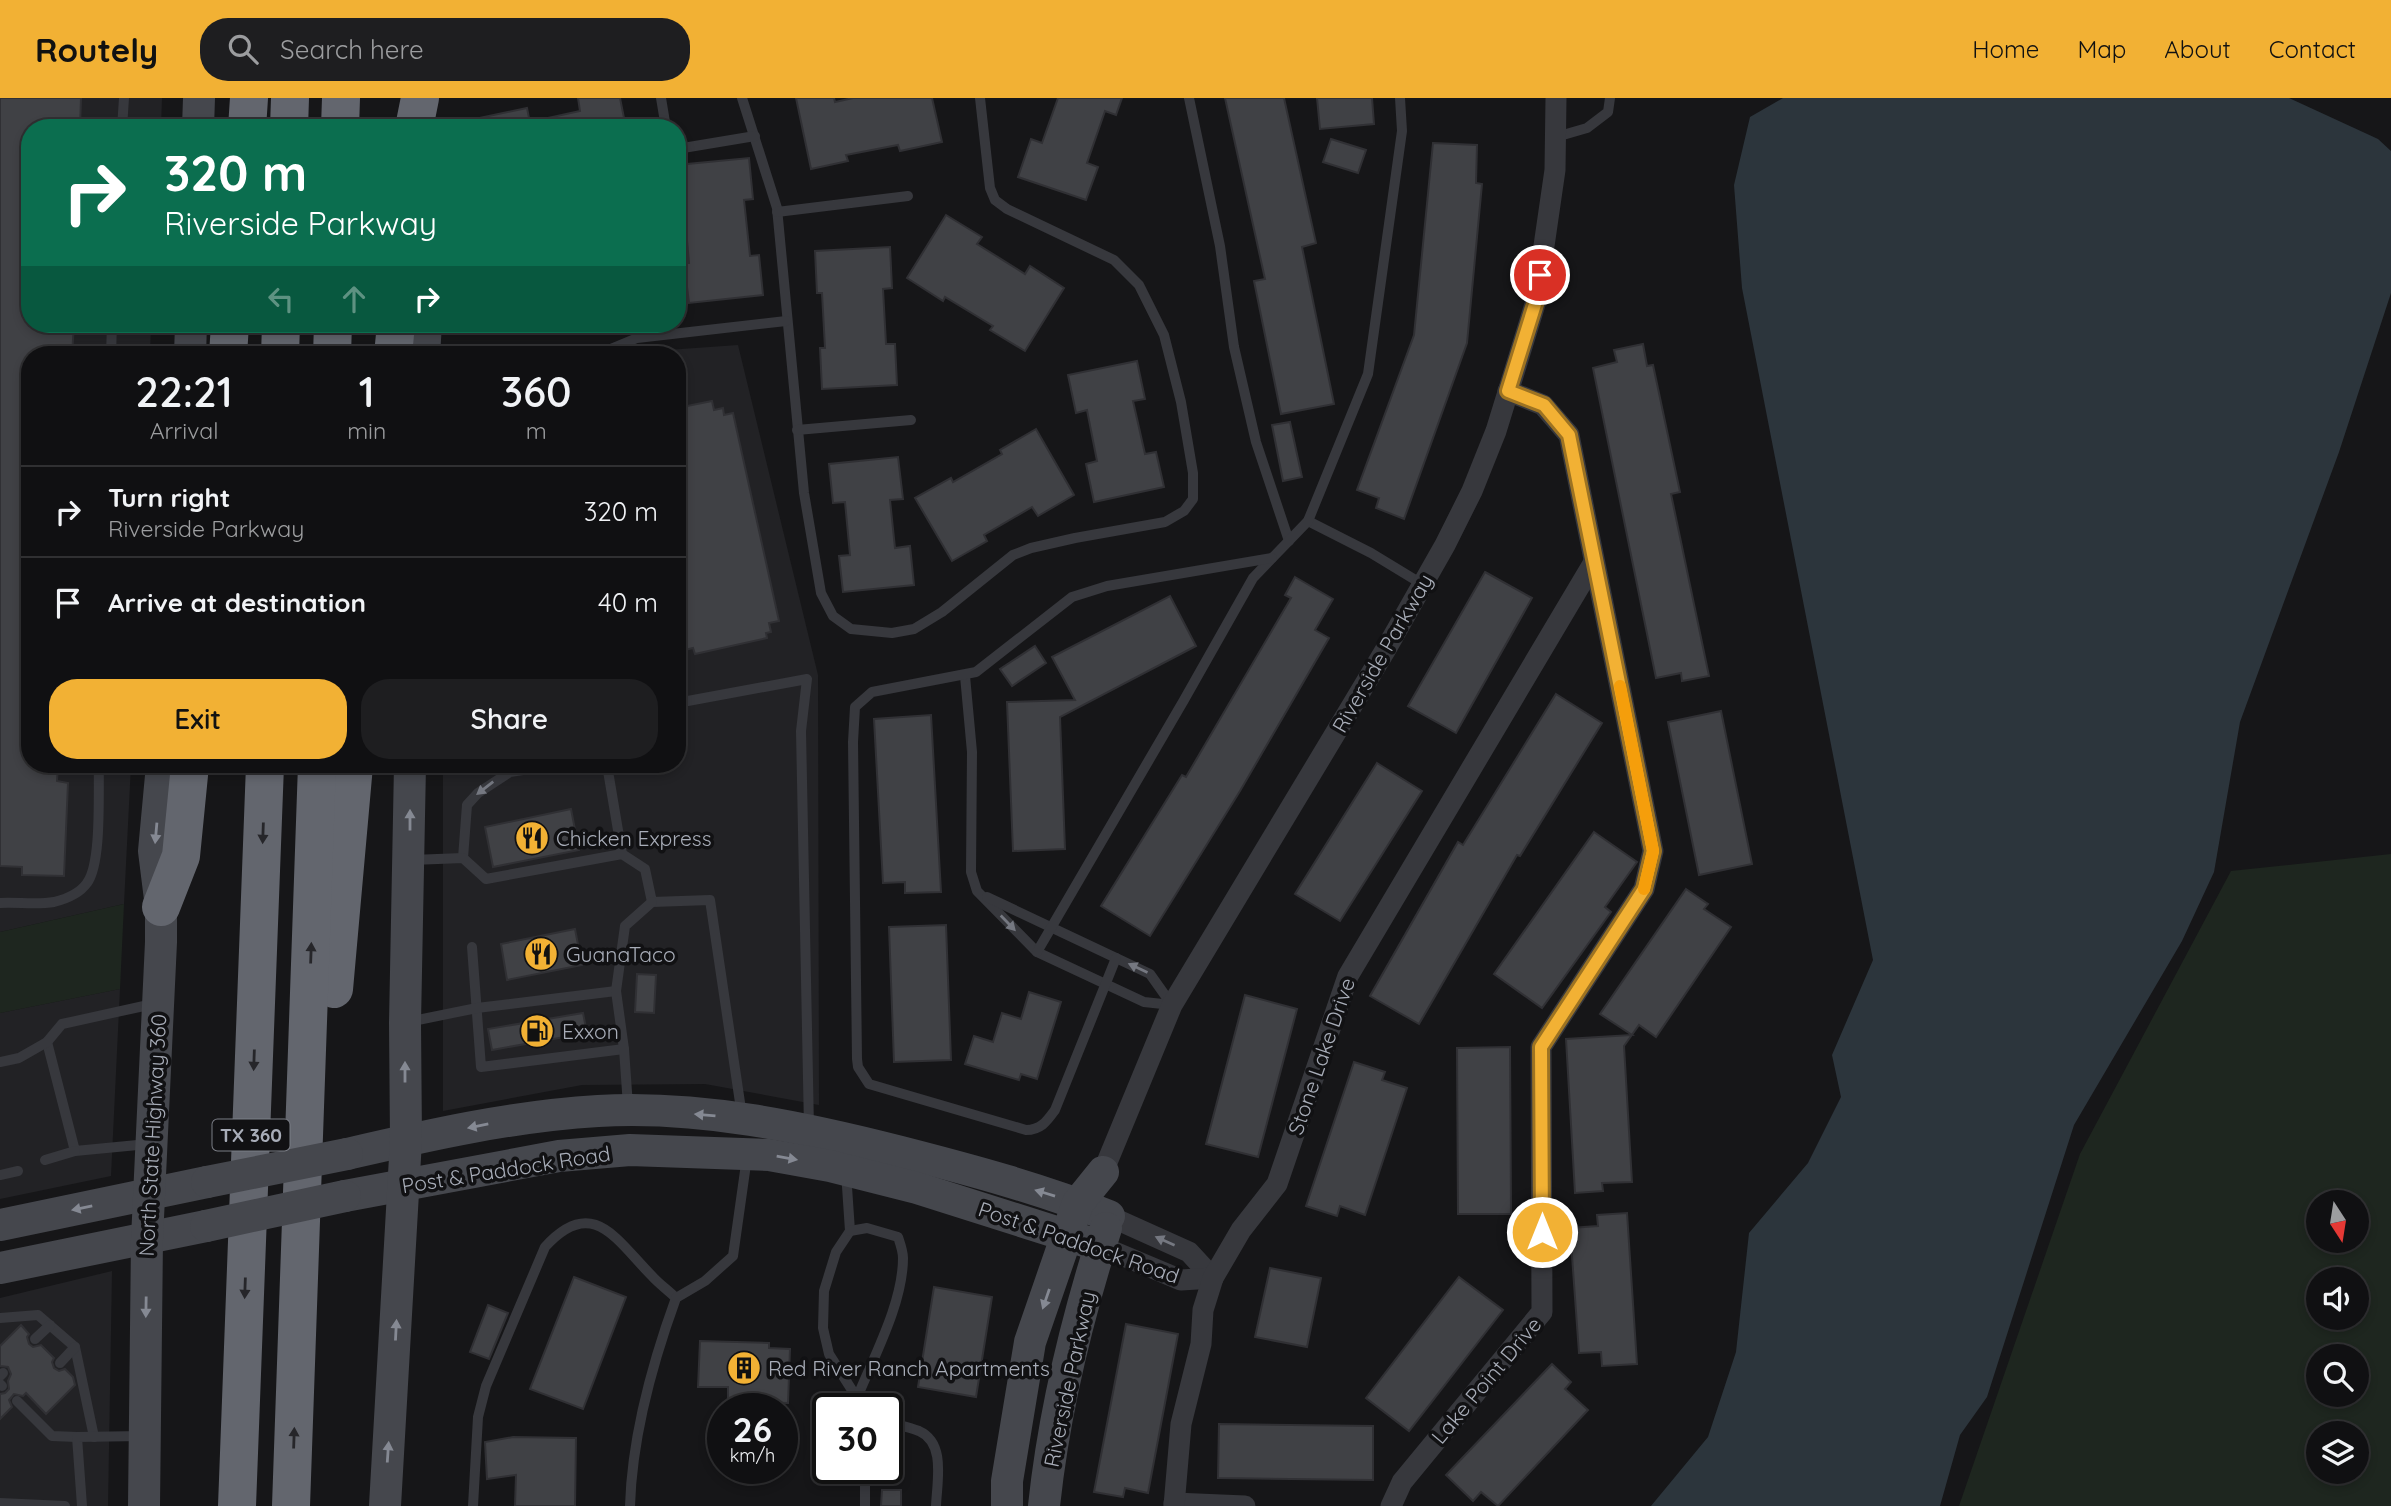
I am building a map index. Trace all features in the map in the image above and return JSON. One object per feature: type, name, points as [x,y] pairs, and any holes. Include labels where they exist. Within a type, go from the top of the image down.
[{"type":"highway","points":[[248,119],[249,98]]},
{"type":"highway","points":[[289,119],[290,98]]},
{"type":"highway","points":[[340,119],[341,98]]},
{"type":"highway","points":[[416,119],[420,98]]},
{"type":"highway","points":[[161,907],[181,856],[189,773]]},
{"type":"highway","name":"TX 360","points":[[237,1506],[265,773]]},
{"type":"highway","name":"TX 360","points":[[291,1506],[317,773]]},
{"type":"highway","points":[[306,1119],[326,1079],[353,773]]},
{"type":"street","points":[[199,119],[200,98]]},
{"type":"street","points":[[431,98],[431,119]]},
{"type":"street","name":"Riverside Parkway","points":[[1007,1506],[1007,1481],[1030,1342],[1079,1203],[1103,1172],[1172,1005],[1386,649],[1472,491],[1496,431],[1536,301],[1555,170],[1556,98]]},
{"type":"street","name":"Lake Point Drive","points":[[1391,1506],[1402,1482],[1542,1312],[1541,1047],[1644,889],[1653,851],[1569,435],[1544,405],[1508,391]]},
{"type":"street","name":"Stone Lake Drive","points":[[1174,1504],[1181,1424],[1201,1344],[1203,1310],[1213,1278],[1241,1230],[1277,1184],[1348,976],[1594,562]]},
{"type":"street","name":"North State Highway 360","points":[[144,1506],[147,1239],[161,907],[154,851],[161,773]]},
{"type":"street","points":[[385,1506],[406,1140],[405,1023],[410,773]]},
{"type":"street","name":"Post & Paddock Road","points":[[0,1225],[511,1120],[599,1111],[673,1112],[809,1129],[940,1162],[1079,1203],[1189,1252],[1213,1278]]},
{"type":"street","points":[[743,1119],[748,1154]]},
{"type":"street","name":"Post & Paddock Road","points":[[0,1268],[345,1196],[559,1156],[631,1150],[769,1155],[845,1170],[917,1188],[1068,1234],[1181,1280],[1213,1278]]},
{"type":"street","name":"Riverside Parkway","points":[[1044,1506],[1065,1377],[1110,1216],[1103,1172]]},
{"type":"street","points":[[1174,1504],[1245,1506]]},
{"type":"lane","points":[[123,119],[124,98]]},
{"type":"lane","points":[[661,98],[664,119]]},
{"type":"lane","points":[[742,98],[777,212],[804,493],[821,593],[833,617],[851,629],[892,633],[914,629],[942,612],[1013,555],[1064,540],[1164,522],[1184,510],[1193,499],[1193,474],[1181,402],[1164,335],[1139,285],[1114,260],[1007,209],[995,200],[990,188],[980,98]]},
{"type":"lane","points":[[1189,98],[1220,246],[1234,347],[1256,442],[1289,541]]},
{"type":"lane","points":[[1037,952],[1253,578],[1308,521],[1368,374],[1402,131],[1400,98]]},
{"type":"lane","points":[[1556,137],[1587,128],[1608,112],[1610,98]]},
{"type":"lane","points":[[686,148],[755,136]]},
{"type":"lane","points":[[777,212],[908,196]]},
{"type":"lane","points":[[686,332],[786,320]]},
{"type":"lane","points":[[618,346],[637,338],[678,333]]},
{"type":"lane","points":[[797,430],[911,420]]},
{"type":"lane","points":[[1308,521],[1362,548],[1422,584]]},
{"type":"lane","points":[[1116,958],[1055,1110],[1045,1124],[1033,1130],[941,1106],[869,1083],[859,1067],[855,996],[855,707],[872,692],[976,672],[1072,597],[1107,586],[1272,558]]},
{"type":"lane","points":[[965,676],[972,752],[971,873],[974,885],[1037,952],[1144,1002],[1172,1005]]},
{"type":"lane","points":[[686,701],[807,679],[801,745],[809,1129]]},
{"type":"lane","points":[[0,904],[54,902],[74,895],[87,883],[93,869],[97,844],[99,773]]},
{"type":"lane","points":[[463,858],[467,805],[478,793],[508,773]]},
{"type":"lane","points":[[608,773],[622,854]]},
{"type":"lane","points":[[410,860],[463,858],[486,879],[622,854],[645,869],[652,902]]},
{"type":"lane","points":[[980,894],[1052,925],[1150,974],[1172,1005]]},
{"type":"lane","points":[[628,1111],[624,1049],[616,990],[625,926],[652,902],[710,900],[743,1119]]},
{"type":"lane","points":[[472,947],[481,1067],[624,1049]]},
{"type":"lane","points":[[405,1023],[477,1007],[616,990]]},
{"type":"lane","points":[[0,1062],[19,1058],[47,1042],[62,1024],[159,1003]]},
{"type":"lane","points":[[47,1042],[75,1151]]},
{"type":"lane","points":[[45,1160],[75,1151],[151,1144]]},
{"type":"lane","points":[[630,1506],[631,1471],[655,1360],[676,1297],[705,1281],[733,1256],[748,1154]]},
{"type":"lane","points":[[845,1170],[850,1231],[836,1252],[824,1291],[823,1328],[829,1354],[852,1393]]},
{"type":"lane","points":[[0,1175],[18,1171]]},
{"type":"lane","points":[[473,1506],[478,1417],[486,1386],[545,1247],[557,1234],[575,1224],[595,1224],[613,1233],[651,1276],[676,1297]]},
{"type":"lane","points":[[850,1231],[880,1229],[898,1237],[904,1256],[892,1312],[863,1393]]},
{"type":"lane","points":[[0,1318],[38,1315],[75,1347],[94,1437]]},
{"type":"lane","points":[[35,1339],[50,1325]]},
{"type":"lane","points":[[60,1363],[75,1347]]},
{"type":"lane","points":[[22,1400],[52,1436],[145,1436]]},
{"type":"lane","points":[[903,1426],[931,1438],[937,1449],[936,1506]]},
{"type":"lane","points":[[77,1437],[82,1506]]},
{"type":"lane","points":[[865,1484],[865,1506]]},
{"type":"lane","points":[[0,1503],[65,1506]]},
{"type":"shaded area","points":[[0,98],[162,98],[161,119],[21,119],[21,333],[151,333],[150,346],[21,346],[21,773],[131,773],[124,904],[0,932]]},
{"type":"shaded area","points":[[1783,98],[2289,98],[2378,139],[2391,151],[2391,293],[2339,452],[2240,722],[2214,872],[2182,941],[2074,1125],[1987,1397],[1960,1435],[1940,1506],[1651,1506],[1708,1437],[1736,1352],[1749,1233],[1808,1163],[1841,1097],[1832,1055],[1873,960],[1742,288],[1734,185],[1750,117]]},
{"type":"shaded area","points":[[738,345],[818,675],[819,1105],[705,1084],[582,1085],[443,1111],[443,773],[686,773],[686,349]]},
{"type":"shaded area","points":[[2391,854],[2391,1506],[1959,1506],[2080,1154],[2231,871]]},
{"type":"shaded area","points":[[124,904],[120,989],[0,1013],[0,932]]},
{"type":"shaded area","points":[[120,989],[111,1176],[0,1199],[0,1013]]},
{"type":"shaded area","points":[[112,1271],[108,1506],[0,1506],[0,1298]]},
{"type":"building","points":[[0,98],[81,98],[80,119],[21,119],[21,333],[73,333],[73,346],[21,346],[21,773],[58,773],[57,781],[68,783],[64,876],[22,875],[22,867],[0,866]]},
{"type":"building","points":[[578,98],[620,98],[624,119],[543,119],[580,111]]},
{"type":"building","points":[[796,98],[834,98],[835,102],[853,98],[932,98],[942,142],[900,151],[898,145],[846,155],[848,161],[811,169]]},
{"type":"building","points":[[1058,98],[1122,98],[1116,115],[1105,111],[1087,163],[1098,167],[1086,200],[1018,177],[1031,139],[1042,143]]},
{"type":"building","points":[[1225,98],[1284,98],[1316,243],[1302,247],[1334,404],[1281,414],[1254,281],[1265,279]]},
{"type":"building","points":[[1317,98],[1372,98],[1374,124],[1320,129]]},
{"type":"building","points":[[527,108],[529,119],[475,119]]},
{"type":"building","points":[[1331,139],[1366,150],[1358,173],[1323,162]]},
{"type":"building","points":[[1433,143],[1477,145],[1476,183],[1482,184],[1467,343],[1404,519],[1376,508],[1379,498],[1357,490],[1414,335]]},
{"type":"building","points":[[749,158],[753,199],[744,200],[750,256],[759,255],[763,295],[689,303],[686,279],[686,263],[689,263],[686,164]]},
{"type":"building","points":[[946,215],[982,237],[977,244],[1025,274],[1030,266],[1064,288],[1025,351],[990,330],[993,326],[945,297],[943,301],[907,278]]},
{"type":"building","points":[[890,247],[892,288],[883,289],[886,344],[895,344],[897,385],[822,389],[820,348],[825,348],[822,293],[817,293],[815,251]]},
{"type":"building","points":[[1643,344],[1647,366],[1653,365],[1680,492],[1671,494],[1709,676],[1682,681],[1681,673],[1656,678],[1593,368],[1617,362],[1614,350]]},
{"type":"building","points":[[1137,361],[1145,399],[1133,401],[1145,454],[1156,452],[1164,487],[1094,502],[1086,464],[1097,461],[1087,410],[1076,413],[1068,375]]},
{"type":"building","points":[[712,401],[714,410],[723,408],[724,415],[733,413],[779,621],[769,623],[771,632],[766,633],[767,638],[695,654],[693,648],[686,650],[686,406]]},
{"type":"building","points":[[1290,422],[1302,477],[1283,481],[1272,425]]},
{"type":"building","points":[[1036,429],[1074,495],[1038,516],[1032,507],[984,535],[987,541],[952,561],[915,498],[951,478],[953,482],[1002,454],[1000,450]]},
{"type":"building","points":[[898,457],[903,499],[890,500],[895,548],[910,546],[914,585],[843,592],[839,556],[850,555],[845,502],[833,503],[829,464]]},
{"type":"building","points":[[1485,572],[1532,598],[1456,733],[1408,706]]},
{"type":"building","points":[[1295,577],[1333,599],[1315,630],[1329,638],[1240,791],[1150,936],[1101,906],[1182,775],[1186,777],[1291,598],[1285,595]]},
{"type":"building","points":[[1170,596],[1196,646],[1060,717],[1065,849],[1013,851],[1007,702],[1075,700],[1052,657]]},
{"type":"building","points":[[1035,646],[1046,663],[1012,686],[1000,669]]},
{"type":"building","points":[[1556,694],[1602,723],[1520,856],[1517,855],[1419,1024],[1370,996],[1458,842],[1463,845]]},
{"type":"building","points":[[1721,711],[1752,864],[1699,875],[1668,722]]},
{"type":"building","points":[[931,715],[941,892],[905,893],[905,882],[883,883],[874,719]]},
{"type":"building","points":[[1377,763],[1422,791],[1340,921],[1295,894]]},
{"type":"building","name":"Chicken Express","points":[[571,809],[579,850],[493,867],[485,827]]},
{"type":"building","points":[[1594,832],[1637,862],[1605,907],[1611,912],[1542,1008],[1494,974]]},
{"type":"building","points":[[1686,889],[1708,904],[1704,909],[1731,927],[1656,1037],[1639,1025],[1632,1035],[1600,1014]]},
{"type":"building","points":[[946,925],[951,1060],[894,1062],[889,927]]},
{"type":"building","name":"GuanaTaco","points":[[575,929],[582,965],[507,980],[501,944]]},
{"type":"building","points":[[637,974],[656,975],[654,1013],[635,1012]]},
{"type":"building","points":[[1029,992],[1061,1002],[1037,1079],[1021,1074],[1019,1080],[965,1064],[974,1036],[993,1042],[1002,1013],[1021,1019]]},
{"type":"building","points":[[1245,995],[1297,1009],[1258,1157],[1206,1144]]},
{"type":"building","name":"Exxon","points":[[583,1013],[587,1033],[492,1050],[488,1029]]},
{"type":"building","points":[[1632,1035],[1624,1046],[1632,1182],[1602,1183],[1603,1191],[1575,1193],[1566,1039]]},
{"type":"building","points":[[1510,1047],[1511,1214],[1458,1214],[1457,1048]]},
{"type":"building","points":[[1354,1062],[1385,1072],[1382,1080],[1407,1088],[1365,1215],[1340,1206],[1337,1216],[1306,1206]]},
{"type":"building","points":[[1627,1213],[1637,1364],[1602,1366],[1601,1352],[1579,1353],[1570,1228],[1598,1226],[1597,1215]]},
{"type":"building","points":[[1270,1268],[1321,1278],[1307,1347],[1255,1337]]},
{"type":"building","points":[[574,1277],[626,1297],[583,1409],[530,1389]]},
{"type":"building","points":[[1459,1277],[1503,1310],[1409,1431],[1366,1398]]},
{"type":"building","points":[[934,1287],[992,1297],[976,1397],[918,1387]]},
{"type":"building","points":[[488,1305],[508,1313],[489,1359],[470,1352]]},
{"type":"building","points":[[1126,1324],[1178,1334],[1148,1493],[1125,1488],[1123,1497],[1094,1492]]},
{"type":"building","points":[[21,1325],[29,1334],[29,1344],[33,1347],[41,1345],[54,1358],[54,1368],[59,1371],[65,1369],[73,1377],[75,1385],[46,1414],[26,1393],[23,1396],[14,1394],[9,1400],[12,1407],[0,1419],[0,1394],[9,1389],[11,1374],[8,1367],[0,1366],[0,1346]]},
{"type":"building","name":"Red River Ranch Apartments","points":[[700,1341],[769,1343],[769,1348],[790,1349],[788,1393],[728,1393],[728,1387],[698,1387]]},
{"type":"building","points":[[1552,1364],[1571,1382],[1565,1389],[1588,1410],[1498,1506],[1481,1492],[1473,1501],[1446,1475]]},
{"type":"building","points":[[1219,1424],[1373,1426],[1373,1480],[1218,1478]]},
{"type":"building","points":[[513,1437],[576,1438],[575,1506],[515,1506],[516,1475],[487,1479],[485,1442]]},
{"type":"building","points":[[882,1490],[901,1490],[901,1506],[881,1506]]},
{"type":"slow traffic","points":[[1620,686],[1653,851],[1644,889]]},
{"type":"place","name":"Chicken Express","points":[[532,838]]},
{"type":"place","name":"GuanaTaco","points":[[541,954]]},
{"type":"place","name":"Exxon","points":[[537,1031]]},
{"type":"place","name":"Red River Ranch Apartments","points":[[744,1368]]},
{"type":"route","points":[[1540,275],[1536,301],[1508,391],[1544,405],[1569,435],[1653,851],[1644,889],[1541,1047],[1542,1232]]}]
